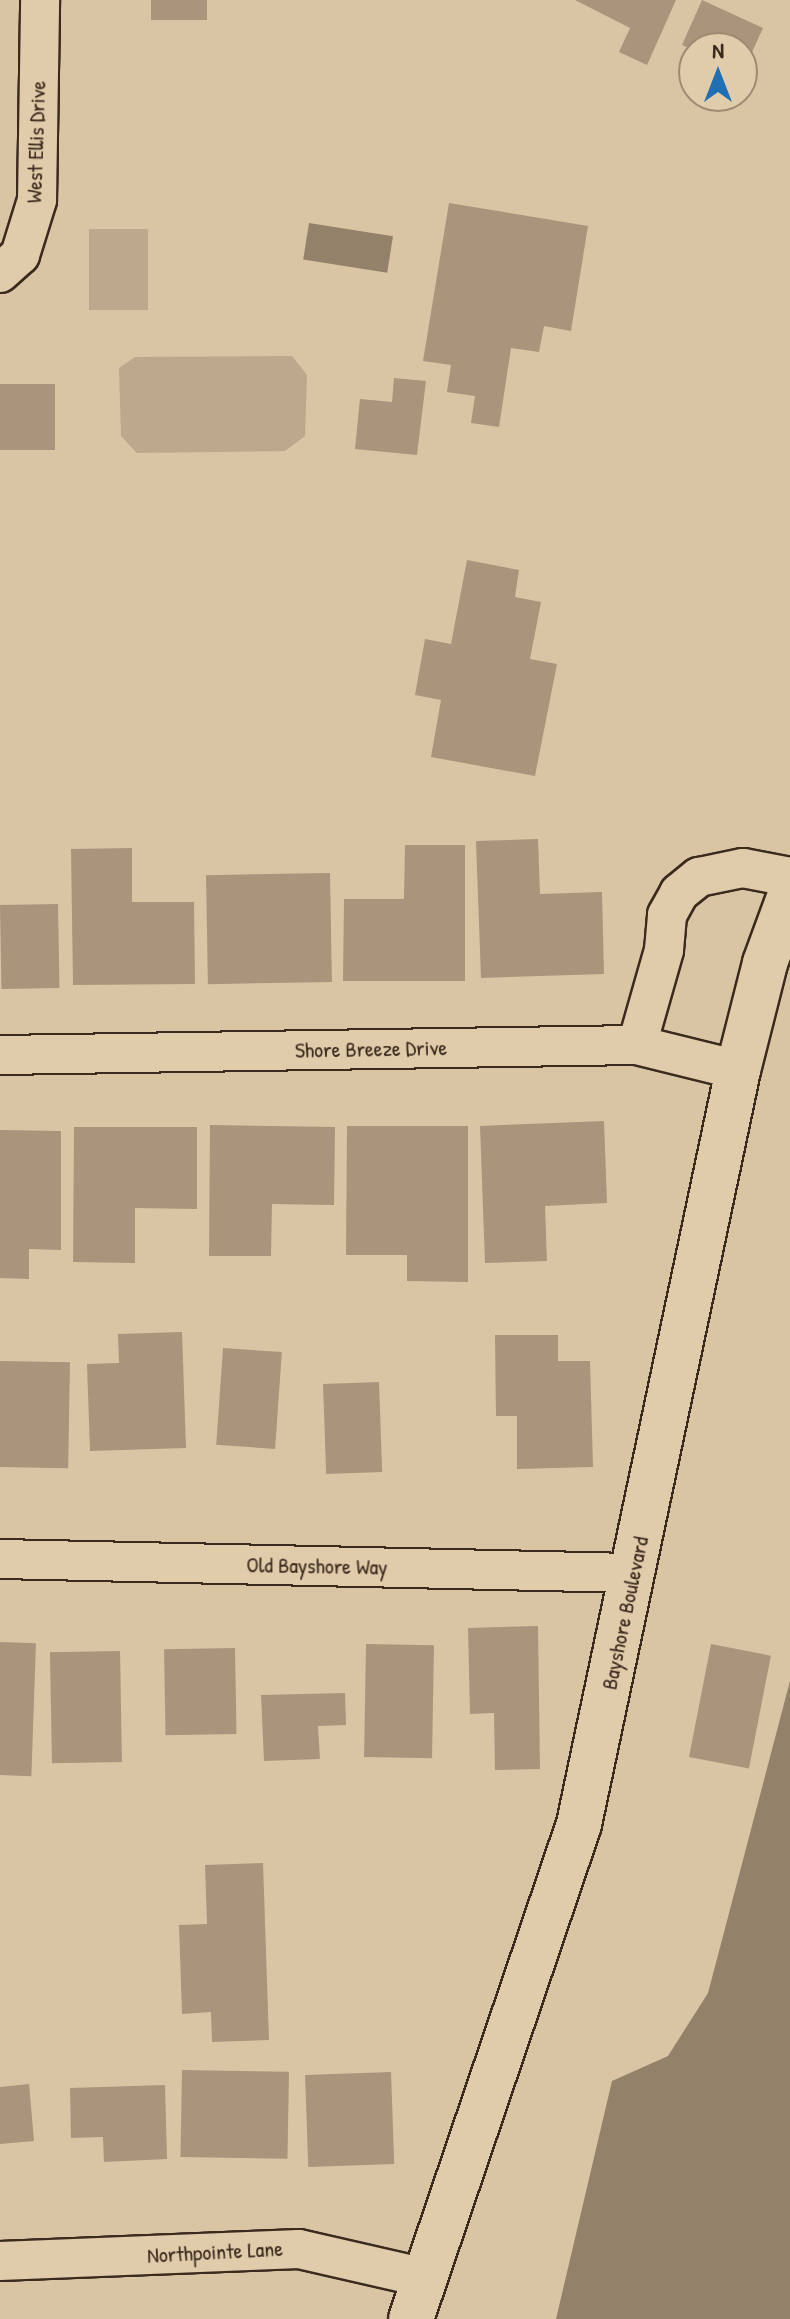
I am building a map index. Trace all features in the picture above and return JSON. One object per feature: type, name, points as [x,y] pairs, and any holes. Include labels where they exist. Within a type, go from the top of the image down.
[{"type":"street","name":"West Ellis Drive","points":[[0,273],[20,255],[37,200],[40,0]]},
{"type":"street","points":[[637,1045],[664,950],[667,915],[679,893],[699,877],[743,868],[790,877]]},
{"type":"street","name":"Bayshore Boulevard","points":[[411,2319],[579,1824],[738,1070],[765,963],[790,895]]},
{"type":"street","name":"Shore Breeze Drive","points":[[0,1055],[637,1045],[738,1070]]},
{"type":"street","name":"Old Bayshore Way","points":[[0,1559],[634,1573]]},
{"type":"street","name":"Northpointe Lane","points":[[0,2261],[299,2249],[426,2278]]},
{"type":"shaded area","points":[[309,223],[393,236],[387,273],[303,260]]},
{"type":"shaded area","points":[[89,229],[148,229],[148,310],[89,310]]},
{"type":"shaded area","points":[[292,356],[307,375],[305,436],[285,451],[137,453],[121,436],[119,368],[135,357]]},
{"type":"shaded area","points":[[790,1681],[790,2319],[556,2319],[612,2081],[668,2056],[708,1993]]},
{"type":"building","points":[[151,0],[207,0],[207,20],[151,20]]},
{"type":"building","points":[[575,0],[676,0],[647,65],[619,52],[630,28]]},
{"type":"building","points":[[702,0],[763,28],[758,39],[758,32],[688,32]]},
{"type":"building","points":[[449,203],[588,226],[571,331],[544,326],[539,352],[511,348],[499,427],[471,423],[475,396],[447,392],[451,365],[423,361]]},
{"type":"building","points":[[394,378],[426,381],[417,455],[355,449],[360,399],[392,402]]},
{"type":"building","points":[[0,384],[55,384],[55,450],[0,450]]},
{"type":"building","points":[[467,560],[519,570],[515,597],[541,602],[530,659],[557,664],[535,776],[431,757],[441,700],[415,695],[425,639],[451,644]]},
{"type":"building","points":[[538,839],[540,894],[602,892],[604,974],[481,978],[476,841]]},
{"type":"building","points":[[405,845],[465,845],[465,981],[343,981],[344,899],[404,899]]},
{"type":"building","points":[[132,848],[132,902],[194,902],[195,984],[73,985],[71,849]]},
{"type":"building","points":[[330,873],[332,982],[208,984],[206,875]]},
{"type":"building","points":[[58,904],[59,988],[1,989],[0,905]]},
{"type":"building","points":[[604,1121],[607,1203],[545,1206],[547,1261],[485,1263],[480,1126]]},
{"type":"building","points":[[210,1125],[335,1127],[334,1205],[272,1204],[271,1256],[209,1256]]},
{"type":"building","points":[[347,1126],[468,1126],[468,1282],[407,1281],[407,1255],[346,1255]]},
{"type":"building","points":[[74,1127],[197,1127],[197,1209],[135,1208],[135,1263],[73,1262]]},
{"type":"building","points":[[0,1130],[61,1131],[61,1250],[29,1249],[29,1279],[0,1278]]},
{"type":"building","points":[[182,1332],[186,1448],[90,1451],[87,1364],[119,1363],[118,1334]]},
{"type":"building","points":[[495,1335],[558,1335],[558,1361],[590,1361],[593,1467],[517,1469],[517,1416],[496,1416]]},
{"type":"building","points":[[223,1348],[282,1352],[275,1449],[216,1445]]},
{"type":"building","points":[[0,1361],[70,1362],[68,1468],[0,1467]]},
{"type":"building","points":[[379,1382],[382,1472],[326,1474],[323,1384]]},
{"type":"building","points":[[538,1626],[540,1769],[495,1770],[494,1713],[470,1714],[468,1628]]},
{"type":"building","points":[[0,1642],[36,1643],[31,1776],[0,1775]]},
{"type":"building","points":[[366,1644],[434,1645],[432,1758],[364,1757]]},
{"type":"building","points":[[711,1644],[771,1656],[749,1769],[689,1757]]},
{"type":"building","points":[[235,1648],[237,1734],[166,1735],[164,1649]]},
{"type":"building","points":[[120,1651],[122,1762],[52,1763],[50,1652]]},
{"type":"building","points":[[345,1693],[346,1725],[318,1726],[320,1759],[264,1761],[261,1695]]},
{"type":"building","points":[[263,1863],[269,2040],[212,2042],[211,2012],[182,2014],[179,1925],[207,1924],[205,1865]]},
{"type":"building","points":[[182,2070],[289,2072],[287,2159],[180,2157]]},
{"type":"building","points":[[391,2072],[394,2164],[308,2167],[305,2075]]},
{"type":"building","points":[[29,2084],[34,2141],[0,2144],[0,2087]]},
{"type":"building","points":[[165,2085],[167,2159],[104,2162],[103,2137],[71,2138],[70,2088]]}]
